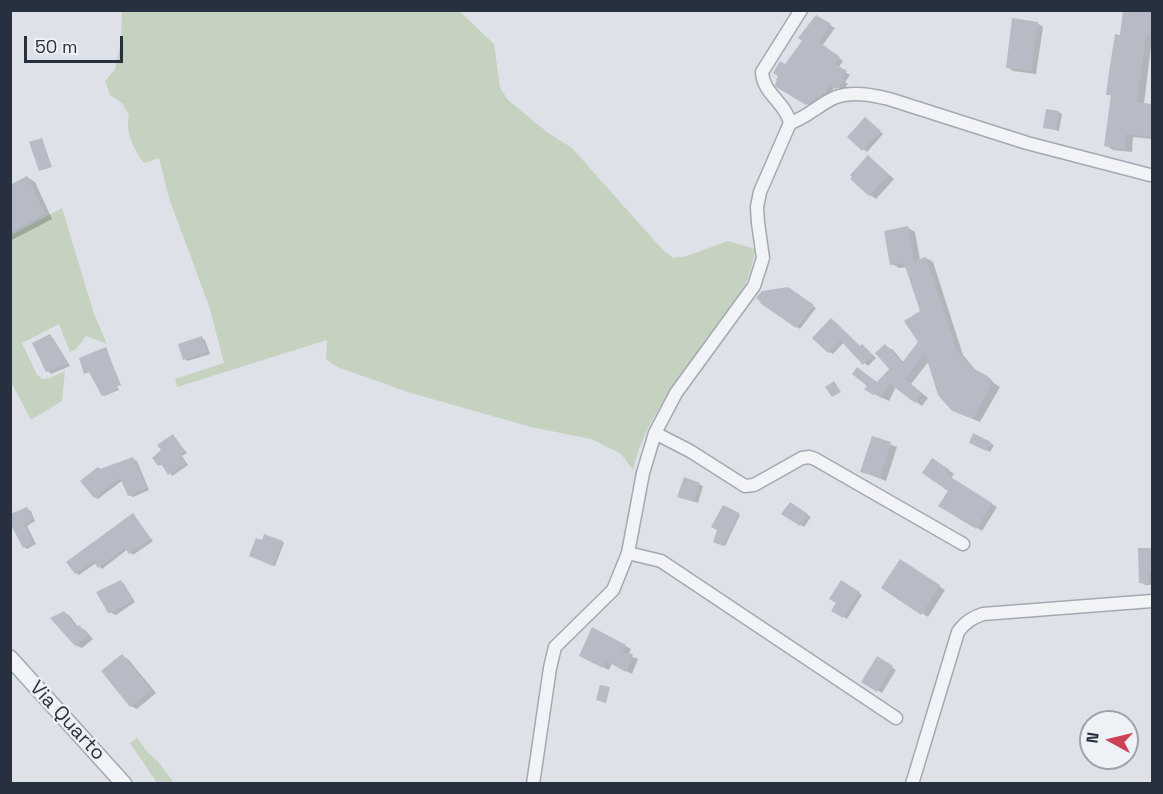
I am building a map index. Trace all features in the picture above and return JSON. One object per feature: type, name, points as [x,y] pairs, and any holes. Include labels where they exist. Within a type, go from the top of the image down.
[{"type":"street","points":[[533,783],[555,647],[613,590],[628,553],[643,473],[656,433],[676,393],[754,286],[763,258],[757,207],[760,192],[790,123],[788,115],[772,98],[762,81],[762,72],[801,10]]},
{"type":"street","points":[[790,123],[802,120],[837,97],[870,94],[1027,143],[1150,176]]},
{"type":"street","points":[[656,433],[690,451],[745,486],[754,485],[802,458],[815,459],[963,544]]},
{"type":"street","points":[[628,553],[661,561],[896,718]]},
{"type":"street","points":[[912,783],[958,632],[964,623],[983,614],[1152,601]]},
{"type":"street","name":"Via Quarto","points":[[10,658],[124,783]]},
{"type":"green space","points":[[122,11],[459,11],[494,44],[500,88],[508,100],[547,132],[572,148],[662,249],[673,258],[687,256],[728,241],[755,249],[750,273],[741,293],[666,396],[646,432],[633,470],[621,454],[591,439],[531,427],[411,393],[337,367],[326,359],[327,340],[177,387],[175,379],[224,363],[210,309],[169,198],[159,158],[144,163],[140,158],[129,134],[129,115],[122,103],[110,95],[105,81],[115,69],[121,41]]},
{"type":"green space","points":[[62,208],[94,314],[107,344],[86,336],[76,349],[70,352],[59,324],[22,343],[37,375],[43,379],[65,371],[62,401],[31,420],[11,382],[11,235]]},
{"type":"green space","points":[[137,738],[174,783],[157,783],[130,743]]},
{"type":"building","points":[[1123,10],[1152,10],[1150,37],[1146,36],[1137,102],[1152,104],[1152,137],[1126,134],[1125,149],[1104,146],[1111,95],[1106,95],[1109,72],[1115,34],[1120,35]]},
{"type":"building","points":[[816,15],[831,24],[819,42],[840,57],[835,64],[847,71],[841,78],[844,80],[838,88],[835,89],[830,85],[824,94],[806,105],[776,87],[778,76],[773,73],[780,61],[785,64],[802,41],[798,38]]},
{"type":"building","points":[[1012,18],[1038,22],[1031,71],[1006,68]]},
{"type":"building","points":[[1046,109],[1059,111],[1056,130],[1043,128]]},
{"type":"building","points":[[865,117],[881,131],[862,151],[847,137]]},
{"type":"building","points":[[42,138],[52,167],[39,171],[29,142]]},
{"type":"building","points":[[868,155],[889,175],[869,196],[850,179],[852,177],[850,175]]},
{"type":"building","points":[[27,176],[45,214],[10,233],[10,185]]},
{"type":"building","points":[[908,226],[914,261],[926,257],[956,350],[972,368],[993,381],[973,419],[952,411],[938,395],[925,353],[905,379],[922,393],[915,403],[889,383],[881,398],[875,393],[873,395],[864,389],[867,386],[852,374],[857,367],[877,382],[889,369],[875,353],[885,344],[902,363],[918,342],[904,321],[920,311],[904,263],[890,265],[884,231]]},
{"type":"building","points":[[788,287],[814,305],[796,328],[756,298],[762,291]]},
{"type":"building","points":[[831,318],[873,356],[863,365],[840,340],[828,353],[812,338]]},
{"type":"building","points":[[50,334],[68,364],[46,372],[32,343]]},
{"type":"building","points":[[202,336],[207,352],[183,360],[178,344]]},
{"type":"building","points":[[106,347],[120,384],[117,386],[118,389],[102,396],[89,372],[84,374],[79,358]]},
{"type":"building","points":[[834,381],[841,392],[832,397],[825,387]]},
{"type":"building","points":[[973,433],[991,442],[986,451],[969,443]]},
{"type":"building","points":[[173,434],[185,451],[180,454],[186,463],[168,475],[161,464],[158,466],[152,458],[161,450],[157,445]]},
{"type":"building","points":[[872,436],[891,442],[880,478],[860,472]]},
{"type":"building","points":[[133,457],[147,488],[128,496],[120,478],[94,498],[80,481],[98,467],[100,469]]},
{"type":"building","points":[[932,458],[950,470],[946,474],[992,503],[976,529],[938,506],[948,491],[922,473]]},
{"type":"building","points":[[684,477],[700,483],[694,502],[677,497]]},
{"type":"building","points":[[790,502],[808,514],[800,526],[781,514]]},
{"type":"building","points":[[723,505],[739,513],[723,546],[713,542],[717,530],[711,527]]},
{"type":"building","points":[[27,507],[33,519],[24,524],[33,542],[23,548],[10,523],[10,514]]},
{"type":"building","points":[[133,513],[151,539],[129,554],[125,548],[98,568],[93,561],[75,574],[66,562]]},
{"type":"building","points":[[264,534],[283,541],[273,566],[249,556],[256,538],[262,540]]},
{"type":"building","points":[[1138,548],[1152,548],[1152,573],[1149,573],[1149,583],[1139,583]]},
{"type":"building","points":[[900,559],[940,585],[921,615],[881,588]]},
{"type":"building","points":[[121,580],[132,599],[108,613],[96,592]]},
{"type":"building","points":[[841,580],[860,592],[843,618],[831,611],[836,603],[829,599]]},
{"type":"building","points":[[64,611],[76,627],[79,625],[88,635],[75,646],[50,618]]},
{"type":"building","points":[[592,627],[626,645],[622,653],[633,654],[626,672],[606,661],[603,668],[579,656]]},
{"type":"building","points":[[122,654],[151,690],[130,707],[101,671]]},
{"type":"building","points":[[877,656],[893,666],[877,692],[861,682]]},
{"type":"building","points":[[600,685],[610,687],[606,703],[596,700]]}]
